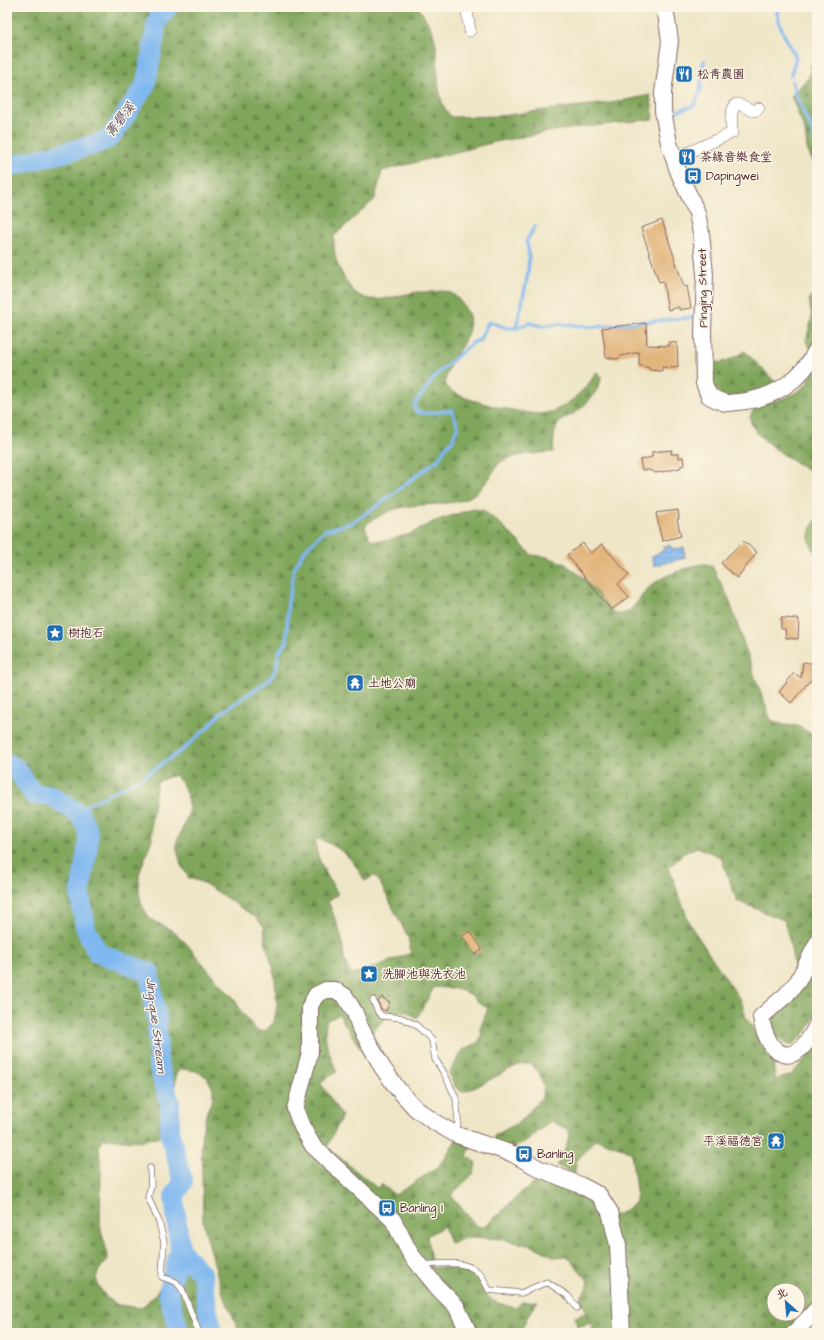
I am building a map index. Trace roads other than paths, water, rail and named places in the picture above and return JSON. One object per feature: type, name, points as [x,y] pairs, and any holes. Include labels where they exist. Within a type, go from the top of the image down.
[{"type":"street","points":[[468,7],[467,11],[470,31]]},
{"type":"street","name":"Pingjing Street","points":[[665,7],[670,41],[663,93],[663,111],[665,128],[678,172],[697,213],[701,233],[705,274],[703,324],[704,383],[708,396],[725,403],[759,399],[779,391],[797,377],[813,357],[817,349]]},
{"type":"street","points":[[674,159],[732,133],[732,113],[736,104],[753,111],[759,108]]},
{"type":"street","points":[[817,943],[798,980],[786,995],[761,1017],[762,1028],[775,1049],[780,1053],[788,1055],[796,1053],[804,1046],[811,1038],[817,1025]]},
{"type":"street","points":[[469,1333],[456,1306],[438,1288],[410,1253],[392,1220],[313,1146],[302,1127],[295,1109],[310,1052],[310,1006],[316,995],[326,990],[335,990],[345,996],[382,1067],[397,1088],[415,1108],[434,1122],[457,1135],[513,1154],[540,1169],[580,1185],[599,1195],[610,1212],[618,1245],[622,1333]]},
{"type":"street","points":[[794,1333],[817,1309]]},
{"type":"lane","points":[[373,1000],[378,1012],[382,1016],[402,1018],[416,1025],[432,1040],[435,1059],[444,1073],[456,1098],[458,1120],[457,1135]]},
{"type":"lane","points":[[150,1168],[151,1186],[148,1197],[159,1222],[164,1242],[162,1277],[176,1282],[182,1289],[199,1333]]},
{"type":"lane","points":[[420,1266],[456,1263],[466,1266],[480,1273],[489,1290],[521,1293],[547,1282],[568,1296],[576,1308]]},
{"type":"water","points":[[670,545],[671,548],[677,549],[684,547],[685,558],[654,566],[652,556],[664,550],[663,546]]},
{"type":"waterway","name":"菁礐溪","points":[[7,167],[93,145],[108,139],[145,86],[157,21],[168,7]]},
{"type":"waterway","points":[[776,7],[781,27],[796,57],[791,75]]},
{"type":"waterway","points":[[672,113],[695,105],[702,85],[700,76],[704,61]]},
{"type":"waterway","points":[[792,81],[796,95],[812,131],[817,152]]},
{"type":"waterway","points":[[516,328],[528,272],[529,261],[526,242],[535,226]]},
{"type":"waterway","points":[[75,811],[143,777],[186,747],[220,714],[269,680],[276,669],[279,651],[287,642],[288,603],[294,569],[304,551],[325,530],[351,523],[377,506],[438,460],[445,448],[453,440],[458,427],[452,410],[424,413],[416,411],[414,405],[437,374],[472,343],[480,340],[488,323],[490,322],[507,328],[516,328],[530,323],[542,326],[561,324],[593,327],[695,317]]},
{"type":"waterway","name":"Jing-que Stream","points":[[7,763],[16,768],[34,795],[50,795],[81,816],[88,831],[88,845],[80,896],[86,929],[98,953],[149,972],[157,1020],[158,1064],[170,1103],[170,1134],[183,1182],[174,1197],[180,1250],[202,1274],[213,1333]]},
{"type":"waterway","points":[[180,1250],[168,1293],[180,1333]]},
{"type":"place","name":"松青農園","points":[[684,74]]},
{"type":"place","name":"茶緣音樂食堂","points":[[687,157]]},
{"type":"place","name":"Dapingwei","points":[[693,176]]},
{"type":"place","name":"樹抱石","points":[[55,633]]},
{"type":"place","name":"土地公廟","points":[[355,683]]},
{"type":"place","name":"洗腳池與洗衣池","points":[[369,974]]},
{"type":"place","name":"平溪福德宮","points":[[776,1141]]},
{"type":"place","name":"Banling","points":[[524,1154]]},
{"type":"place","name":"Banling I","points":[[387,1208]]}]
